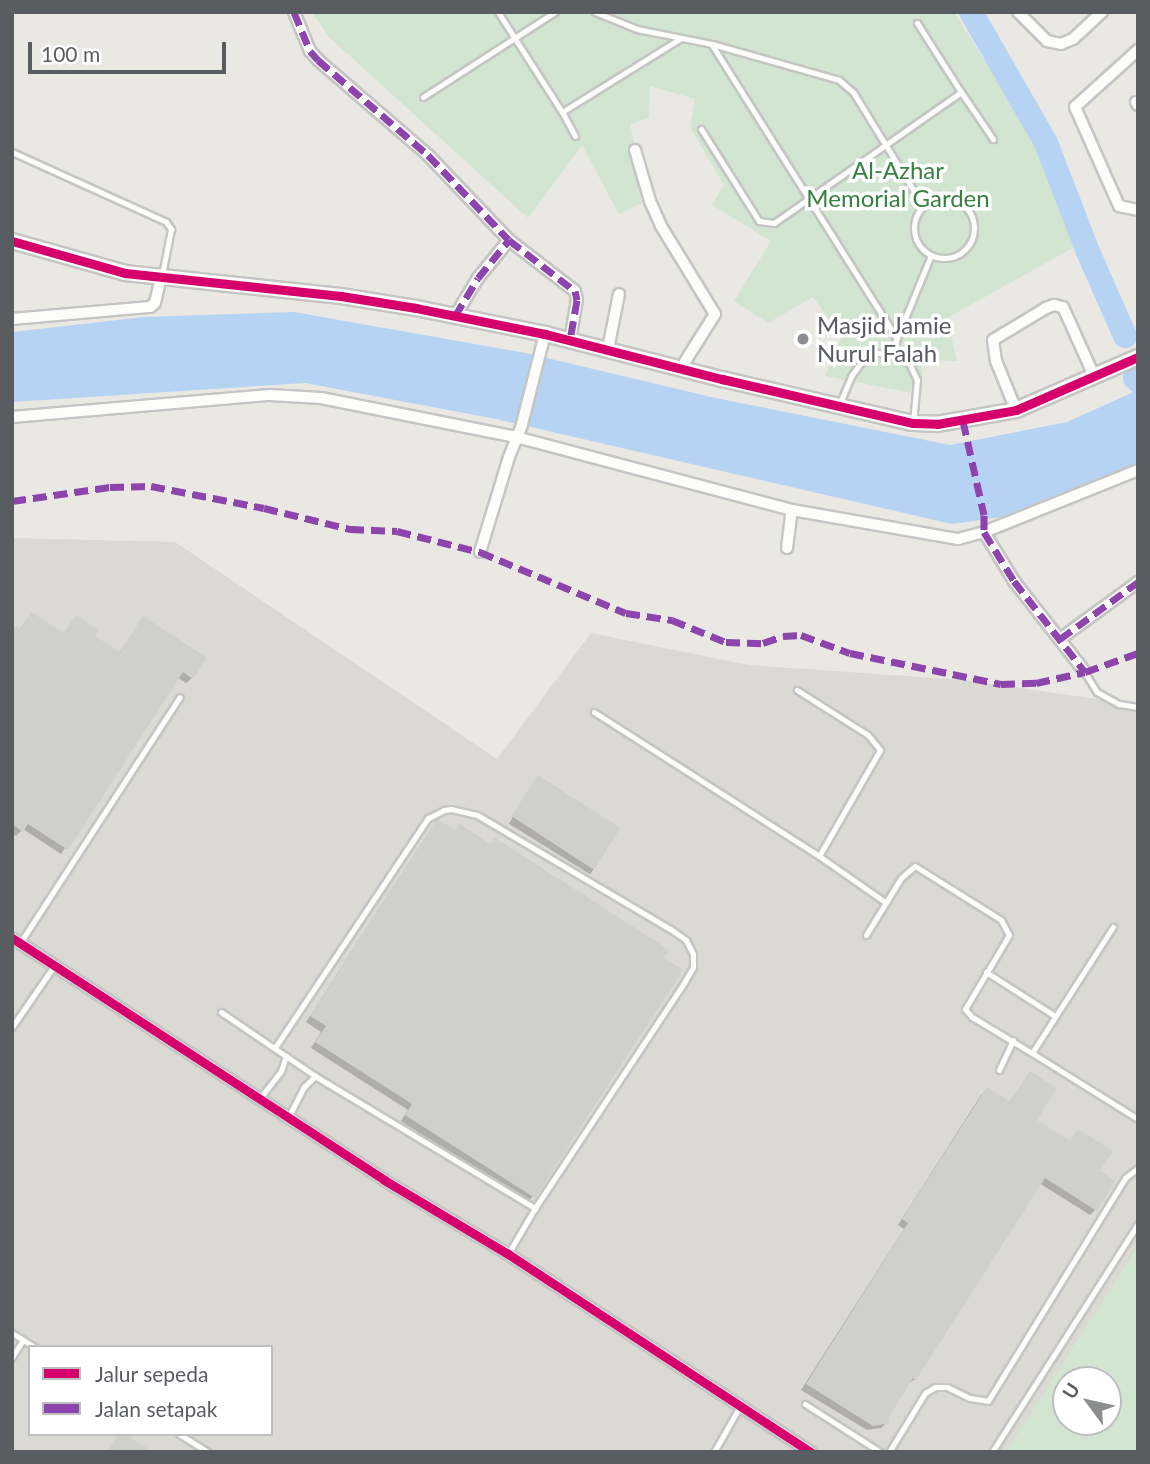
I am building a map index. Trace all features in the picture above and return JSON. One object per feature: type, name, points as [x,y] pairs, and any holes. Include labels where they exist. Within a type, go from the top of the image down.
[{"type":"street","points":[[294,12],[310,51],[328,71],[428,155],[509,240],[575,290],[577,300],[569,340]]},
{"type":"street","points":[[1020,13],[1047,41],[1062,44],[1073,39],[1102,12]]},
{"type":"street","points":[[1138,50],[1075,107],[1119,206],[1138,210]]},
{"type":"street","points":[[635,150],[650,201],[661,226],[715,314],[681,368]]},
{"type":"street","points":[[455,316],[478,278],[509,240]]},
{"type":"street","points":[[12,241],[125,273],[341,296],[545,334],[913,423],[937,424],[1016,410],[1138,356]]},
{"type":"street","points":[[12,319],[150,307],[155,303],[162,278]]},
{"type":"street","points":[[608,349],[620,294]]},
{"type":"street","points":[[1016,410],[996,361],[993,340],[1046,308],[1054,305],[1063,307],[1094,376]]},
{"type":"street","points":[[480,552],[516,438],[523,425],[545,334]]},
{"type":"street","points":[[12,417],[270,395],[321,398],[516,438],[792,510],[935,537],[958,538],[984,532],[1138,470]]},
{"type":"street","points":[[787,548],[792,510]]},
{"type":"street","points":[[984,532],[1014,581],[1084,672]]},
{"type":"street","points":[[1060,639],[1138,582]]},
{"type":"street","points":[[16,940],[384,1180],[508,1254],[811,1452]]},
{"type":"lane","points":[[498,12],[575,136]]},
{"type":"lane","points":[[423,97],[555,12]]},
{"type":"lane","points":[[595,12],[637,29],[712,44],[839,80],[853,92],[884,147],[923,206]]},
{"type":"lane","points":[[917,23],[993,139]]},
{"type":"lane","points":[[562,112],[681,38]]},
{"type":"lane","points":[[712,44],[897,339]]},
{"type":"lane","points":[[701,129],[759,221],[774,223],[961,92]]},
{"type":"lane","points":[[12,152],[166,222],[171,229],[162,278]]},
{"type":"lane","points":[[954,199],[970,212],[974,223],[970,244],[953,257],[931,255],[923,249],[915,233],[918,214],[923,206],[932,200],[954,199]]},
{"type":"lane","points":[[890,355],[931,255]]},
{"type":"lane","points":[[839,405],[852,375],[866,355],[872,352],[890,355],[909,363],[917,380],[913,423]]},
{"type":"lane","points":[[1084,672],[1097,692],[1119,704],[1138,708]]},
{"type":"lane","points":[[797,690],[868,735],[880,750],[819,856]]},
{"type":"lane","points":[[16,940],[180,697]]},
{"type":"lane","points":[[594,712],[819,856],[885,902]]},
{"type":"lane","points":[[275,1047],[434,813],[452,808],[477,815],[670,929],[690,947],[694,961],[690,972],[535,1208],[508,1254]]},
{"type":"lane","points":[[866,935],[901,878],[915,866],[1001,920],[1009,935],[967,1002],[966,1012],[1138,1119]]},
{"type":"lane","points":[[1032,1053],[1113,928]]},
{"type":"lane","points":[[12,1027],[55,965]]},
{"type":"lane","points":[[986,972],[1055,1016]]},
{"type":"lane","points":[[221,1012],[315,1076],[535,1208]]},
{"type":"lane","points":[[999,1070],[1013,1040]]},
{"type":"lane","points":[[260,1098],[272,1086],[286,1056]]},
{"type":"lane","points":[[289,1116],[315,1076]]},
{"type":"lane","points":[[889,1452],[925,1393],[935,1387],[947,1387],[970,1398],[988,1401],[1125,1178],[1138,1168]]},
{"type":"lane","points":[[992,1452],[1138,1224]]},
{"type":"lane","points":[[12,1333],[31,1345]]},
{"type":"lane","points":[[12,1357],[23,1340]]},
{"type":"lane","points":[[805,1404],[880,1452]]},
{"type":"lane","points":[[713,1452],[741,1405]]},
{"type":"lane","points":[[182,1436],[208,1452]]},
{"type":"shaded area","points":[[12,538],[175,542],[497,759],[591,633],[748,665],[964,680],[1133,704],[1138,702],[1138,1452],[12,1452]]},
{"type":"green space","name":"Al-Azhar Memorial Garden","points":[[312,12],[954,12],[1040,150],[1087,240],[947,318],[957,361],[922,360],[922,395],[825,376],[842,337],[813,297],[768,323],[734,301],[771,241],[712,205],[724,185],[690,127],[695,99],[650,86],[649,118],[630,124],[648,200],[619,214],[582,145],[528,218],[329,37]]},
{"type":"green space","points":[[1138,1246],[1138,1452],[1006,1452],[1052,1380],[1052,1436],[1122,1436],[1122,1366],[1061,1366]]},
{"type":"water","points":[[294,312],[526,353],[711,397],[950,445],[1067,422],[1138,390],[1138,464],[1010,516],[952,524],[496,419],[305,383],[12,402],[12,332],[144,317]]},
{"type":"building","points":[[31,612],[64,633],[76,615],[99,630],[95,636],[120,652],[143,616],[207,658],[193,679],[183,672],[68,850],[28,824],[23,832],[12,824],[12,624],[20,629]]},
{"type":"building","points":[[538,775],[620,828],[594,869],[511,816]]},
{"type":"building","points":[[437,819],[456,830],[460,824],[490,844],[494,837],[669,950],[664,958],[683,970],[535,1198],[405,1115],[412,1104],[315,1042],[326,1026],[310,1016]]},
{"type":"building","points":[[1030,1071],[1057,1088],[1037,1120],[1070,1141],[1078,1129],[1113,1151],[1100,1171],[1115,1181],[1097,1211],[1045,1178],[916,1380],[913,1378],[888,1419],[889,1423],[873,1426],[806,1384],[908,1223],[902,1219],[987,1087],[1010,1102]]},
{"type":"building","points":[[117,1436],[128,1436],[153,1452],[107,1452]]},
{"type":"waterway","points":[[971,12],[1046,143],[1088,252],[1125,336]]},
{"type":"waterway","points":[[1135,378],[1138,381]]},
{"type":"marked path","points":[[294,12],[310,51],[318,60],[428,155],[509,240]]},
{"type":"marked path","points":[[455,316],[478,278],[509,240],[575,291],[577,300],[570,340]]},
{"type":"marked path","points":[[963,421],[984,515],[984,532],[1014,581],[1085,672]]},
{"type":"marked path","points":[[12,501],[110,487],[151,486],[264,508],[350,529],[397,531],[480,552],[626,613],[672,620],[726,642],[763,643],[783,636],[801,635],[850,653],[1001,684],[1036,683],[1085,672],[1138,653]]},
{"type":"marked path","points":[[1060,639],[1138,582]]},
{"type":"cycle path","points":[[12,241],[125,273],[341,296],[545,334],[722,379],[913,423],[937,424],[1016,410],[1138,357]]},
{"type":"cycle path","points":[[12,938],[384,1180],[508,1254],[811,1452]]},
{"type":"place","name":"Masjid Jamie Nurul Falah","points":[[803,339]]}]
